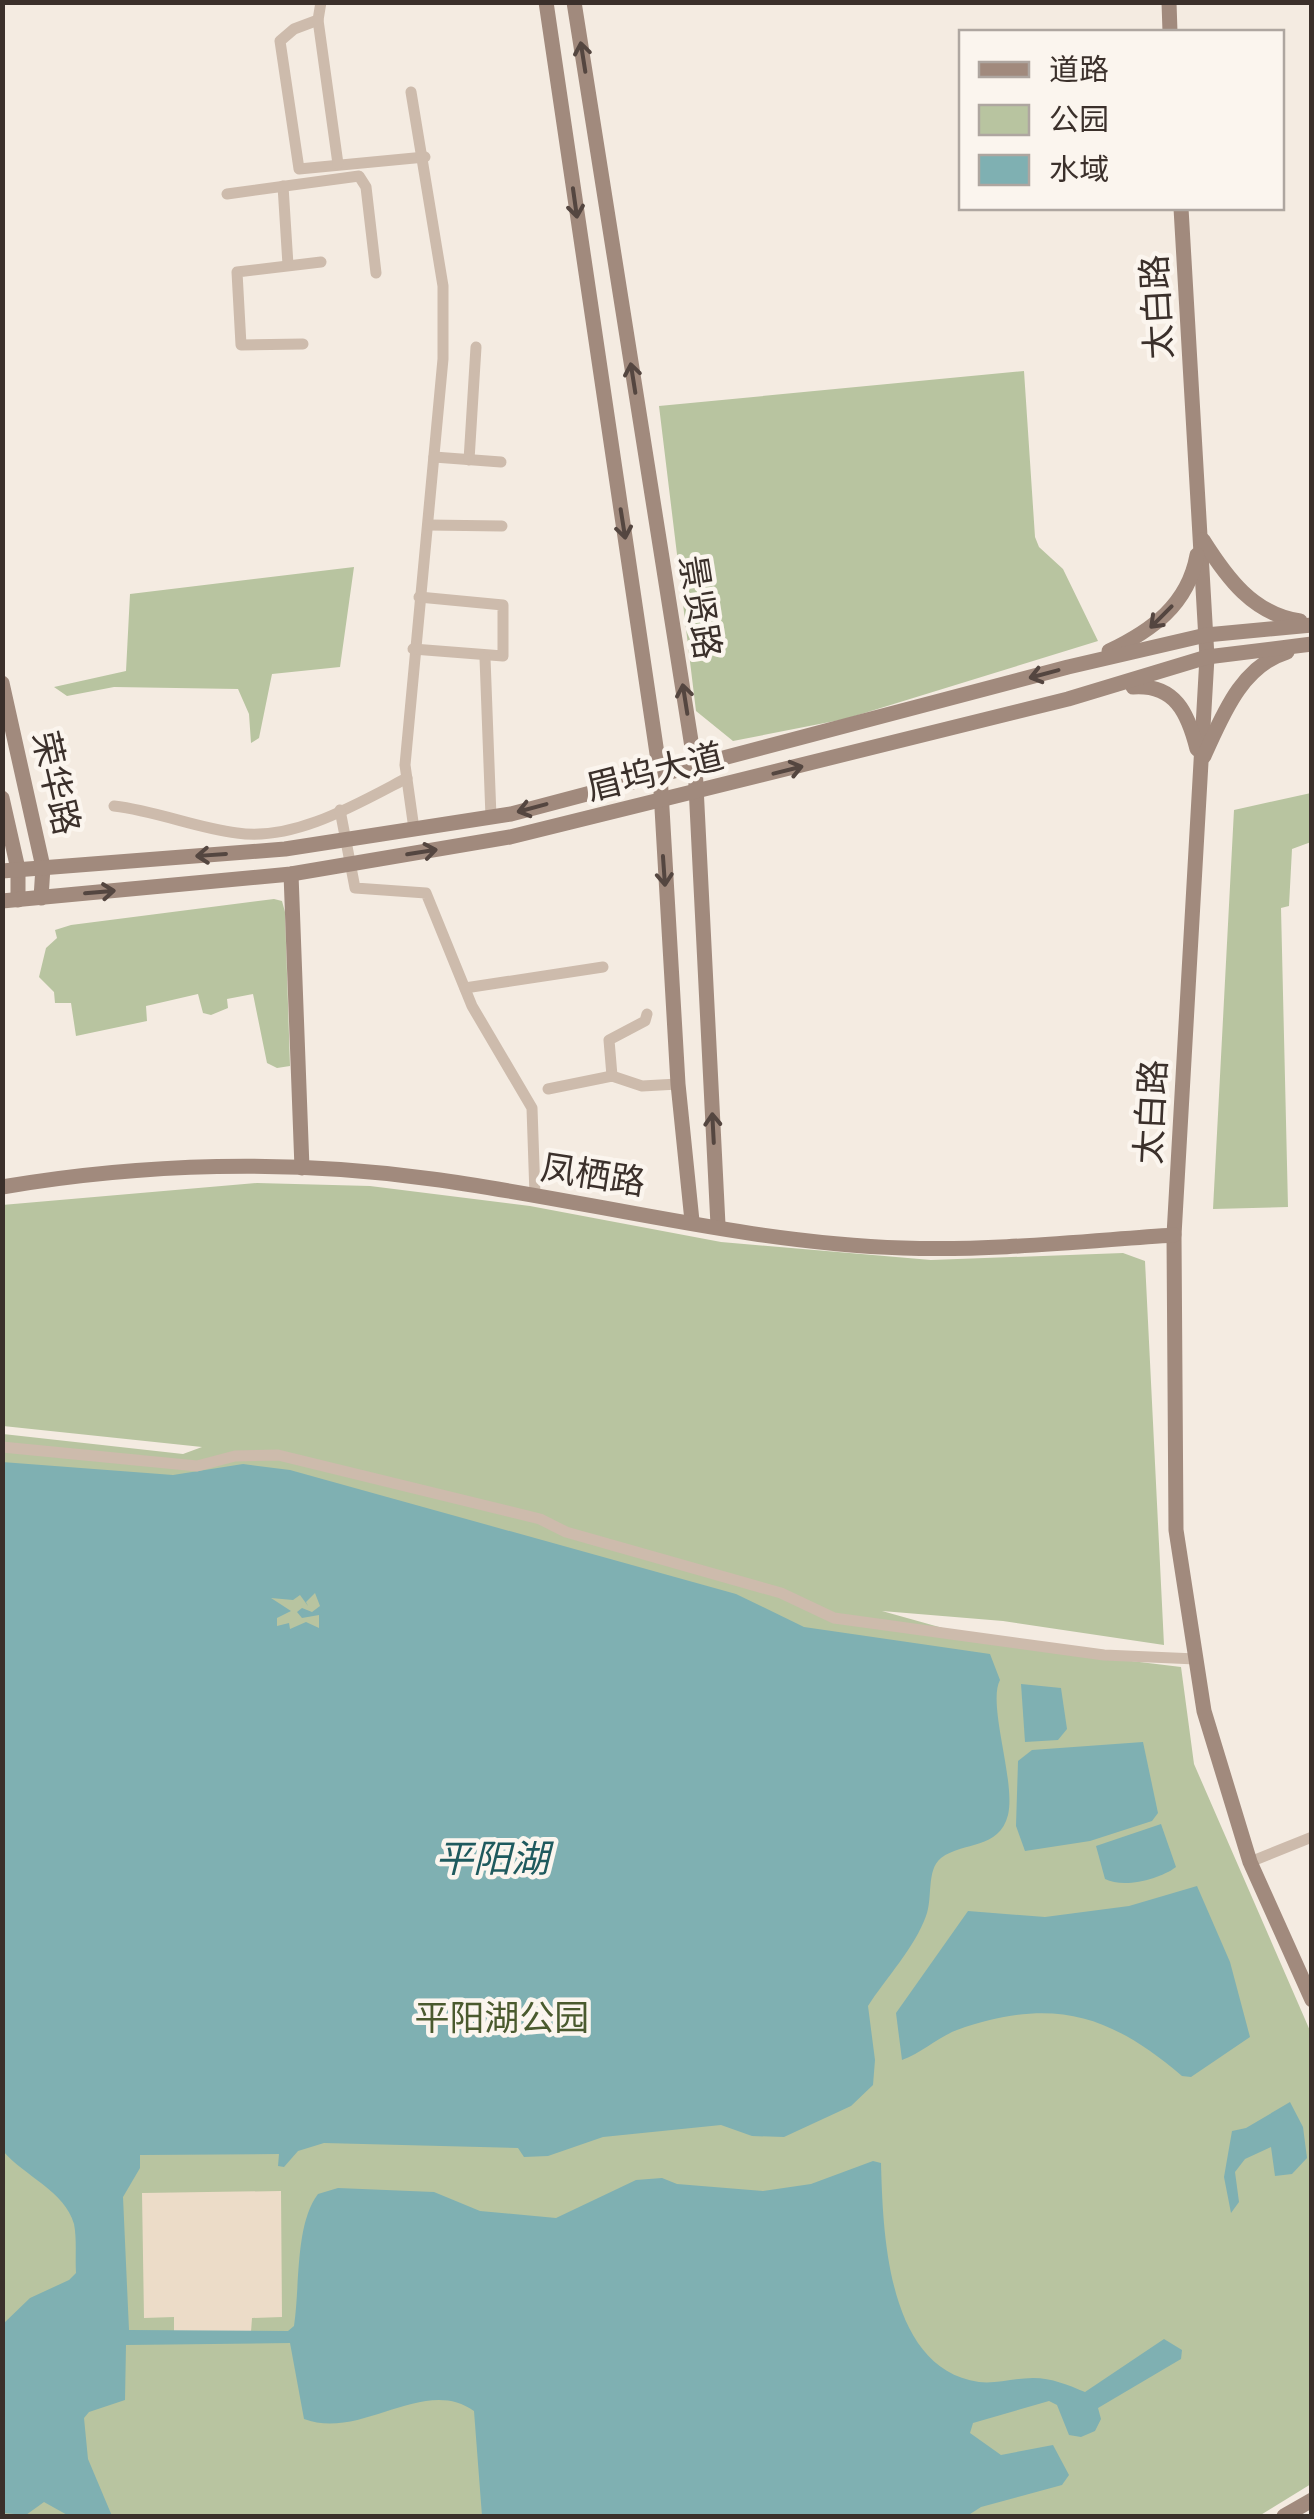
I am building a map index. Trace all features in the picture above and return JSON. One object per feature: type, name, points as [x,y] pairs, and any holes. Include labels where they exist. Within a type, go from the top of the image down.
[{"type":"main road","name":"景贤路","points":[[546,2],[660,774],[678,1084],[692,1221]]},
{"type":"main road","name":"景贤路","points":[[574,2],[695,766],[718,1225]]},
{"type":"main road","points":[[1168,2],[1170,30]]},
{"type":"main road","name":"太白路","points":[[1181,210],[1207,657],[1174,1235],[1176,1530],[1204,1710],[1250,1862],[1312,2000]]},
{"type":"main road","points":[[1200,537],[1221,569],[1260,608],[1285,619],[1312,624]]},
{"type":"main road","points":[[1083,664],[1163,620],[1195,568],[1200,537]]},
{"type":"main road","name":"眉坞大道","points":[[10,870],[285,850],[491,817],[1206,635],[1312,624]]},
{"type":"main road","name":"眉坞大道","points":[[10,901],[291,874],[510,838],[1104,688],[1207,657],[1312,645]]},
{"type":"main road","points":[[1201,764],[1226,707],[1249,676],[1279,655],[1312,645]]},
{"type":"main road","name":"荣华路","points":[[2,683],[44,867],[41,898]]},
{"type":"main road","points":[[1104,688],[1150,686],[1177,698],[1190,720],[1201,764]]},
{"type":"main road","name":"荣华路","points":[[2,798],[10,901]]},
{"type":"main road","points":[[291,874],[302,1168]]},
{"type":"main road","name":"凤栖路","points":[[2,1188],[154,1168],[302,1168],[432,1179],[718,1225],[902,1248],[1174,1235]]},
{"type":"main road","points":[[1284,2516],[1312,2500]]},
{"type":"street","points":[[322,2],[318,20],[338,164]]},
{"type":"street","points":[[318,20],[294,29],[280,41],[298,168],[425,157]]},
{"type":"street","points":[[412,92],[443,286],[443,359],[413,649],[407,778],[414,829]]},
{"type":"street","points":[[307,166],[309,183]]},
{"type":"street","points":[[227,194],[358,176],[366,187],[376,273]]},
{"type":"street","points":[[283,186],[288,265]]},
{"type":"street","points":[[304,344],[241,346],[237,272],[321,262]]},
{"type":"street","points":[[468,460],[476,347]]},
{"type":"street","points":[[434,458],[501,462]]},
{"type":"street","points":[[428,525],[502,526]]},
{"type":"street","points":[[413,649],[485,658],[503,656],[502,606],[420,597]]},
{"type":"street","points":[[485,658],[491,817]]},
{"type":"street","points":[[114,806],[152,810],[240,834],[284,830],[340,810],[407,778]]},
{"type":"street","points":[[340,810],[350,839],[355,888],[426,893],[465,988],[532,1108],[534,1196]]},
{"type":"street","points":[[465,988],[603,966]]},
{"type":"street","points":[[612,1076],[609,1040],[645,1021],[648,1014]]},
{"type":"street","points":[[548,1089],[612,1076],[642,1086],[678,1084]]},
{"type":"street","points":[[2,1447],[196,1466],[235,1456],[278,1455],[540,1519],[566,1532],[781,1593],[834,1618],[1104,1655],[1196,1658]]},
{"type":"street","points":[[1250,1862],[1312,1837]]},
{"type":"green space","points":[[1024,371],[1035,537],[1039,547],[1063,569],[1098,641],[845,719],[733,741],[696,711],[659,406]]},
{"type":"green space","points":[[354,567],[340,667],[272,674],[259,738],[251,743],[249,714],[238,689],[114,687],[67,696],[54,687],[126,671],[130,594]]},
{"type":"green space","points":[[1311,793],[1311,842],[1292,849],[1289,906],[1281,908],[1288,1207],[1213,1209],[1234,810]]},
{"type":"green space","points":[[282,901],[285,912],[290,1066],[277,1068],[267,1063],[253,994],[227,999],[228,1008],[211,1015],[203,1013],[198,994],[146,1006],[147,1021],[76,1036],[71,1003],[55,1003],[54,992],[39,977],[46,948],[57,938],[55,930]]},
{"type":"green space","name":"平阳湖公园","points":[[257,1183],[370,1186],[530,1206],[721,1242],[931,1260],[1123,1253],[1145,1261],[1164,1645],[1003,1621],[882,1611],[1007,1646],[1181,1667],[1194,1764],[1311,2033],[1311,2484],[1259,2516],[3,2516],[3,1434],[183,1454],[202,1447],[3,1426],[2,1205]]},
{"type":"shaded area","points":[[281,2191],[282,2317],[252,2318],[251,2332],[183,2333],[174,2333],[174,2317],[144,2318],[142,2193]]},
{"type":"water","name":"平阳湖","points":[[2,1462],[173,1475],[243,1464],[290,1470],[736,1594],[804,1627],[990,1654],[1000,1680],[997,1706],[1008,1783],[1008,1815],[989,1840],[950,1853],[936,1863],[921,1928],[868,2006],[875,2060],[873,2085],[851,2106],[784,2137],[752,2136],[721,2125],[603,2137],[548,2156],[524,2157],[518,2148],[324,2143],[298,2151],[284,2167],[278,2166],[279,2154],[140,2155],[140,2168],[123,2197],[129,2330],[288,2331],[294,2326],[305,2222],[318,2194],[338,2188],[434,2192],[480,2211],[556,2218],[636,2180],[662,2178],[677,2184],[763,2191],[811,2184],[873,2161],[881,2163],[884,2225],[896,2294],[908,2326],[925,2352],[948,2372],[979,2382],[1047,2379],[1085,2392],[1164,2339],[1182,2350],[1181,2359],[1098,2408],[1101,2419],[1095,2431],[1081,2437],[1069,2435],[1057,2405],[1049,2401],[973,2423],[970,2433],[1001,2455],[1053,2445],[1069,2475],[1062,2485],[981,2507],[967,2516],[482,2516],[474,2411],[455,2402],[434,2400],[348,2422],[304,2419],[290,2343],[126,2345],[125,2400],[89,2412],[84,2418],[88,2459],[112,2516],[69,2516],[44,2502],[26,2515],[3,2513],[3,2324],[30,2298],[76,2273],[75,2230],[69,2212],[53,2193],[3,2151]],"holes":[[[315,1593],[320,1606],[312,1612],[302,1608],[297,1612],[302,1618],[319,1615],[319,1628],[306,1622],[290,1629],[289,1623],[277,1626],[277,1618],[291,1611],[271,1598],[293,1600],[300,1595],[308,1606],[306,1602]]]},
{"type":"water","points":[[1021,1684],[1061,1688],[1067,1729],[1058,1740],[1025,1742]]},
{"type":"water","points":[[1143,1742],[1158,1813],[1152,1821],[1090,1841],[1025,1851],[1016,1826],[1018,1761],[1032,1750]]},
{"type":"water","points":[[1161,1824],[1176,1867],[1142,1881],[1122,1883],[1105,1879],[1096,1846]]},
{"type":"water","points":[[1197,1886],[1230,1962],[1250,2037],[1191,2077],[1182,2076],[1129,2038],[1103,2025],[1050,2013],[1022,2014],[957,2030],[902,2060],[896,2013],[968,1911],[1045,1917],[1129,1906]]},
{"type":"water","points":[[1290,2102],[1303,2127],[1307,2158],[1292,2174],[1275,2176],[1271,2147],[1245,2159],[1235,2172],[1239,2202],[1231,2213],[1224,2177],[1232,2131],[1246,2128]]}]
